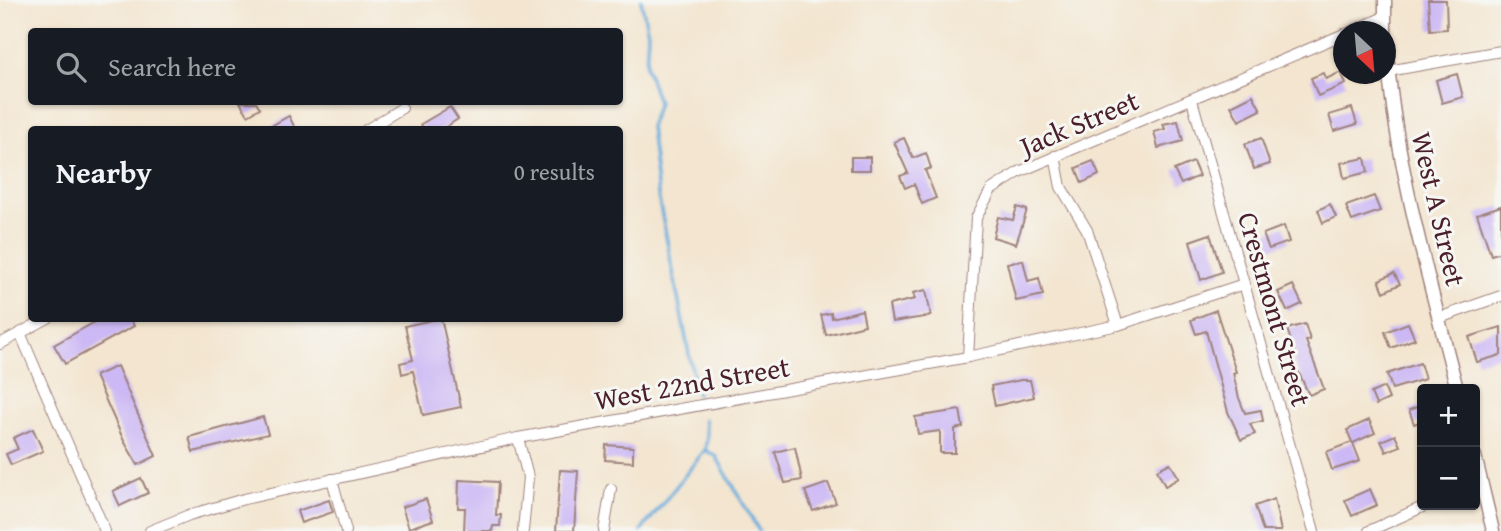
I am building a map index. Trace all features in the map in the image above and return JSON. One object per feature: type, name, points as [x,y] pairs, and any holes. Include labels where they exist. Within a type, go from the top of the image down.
[{"type":"street","points":[[1384,21],[1385,0]]},
{"type":"street","points":[[1375,21],[1384,17]]},
{"type":"street","name":"Jack Street","points":[[968,357],[976,218],[991,190],[1019,172],[1055,156],[1333,38]]},
{"type":"street","points":[[1396,70],[1501,51]]},
{"type":"street","name":"West A Street","points":[[1390,84],[1400,150],[1456,384]]},
{"type":"street","name":"Crestmont Street","points":[[1192,100],[1314,531]]},
{"type":"street","points":[[373,126],[402,108]]},
{"type":"street","points":[[1055,156],[1061,187],[1087,230],[1118,325]]},
{"type":"street","name":"West 22nd Street","points":[[150,531],[215,507],[518,438],[968,357],[1118,325],[1244,284]]},
{"type":"street","points":[[1439,318],[1501,296]]},
{"type":"street","points":[[0,344],[42,322]]},
{"type":"street","points":[[21,335],[104,531]]},
{"type":"street","points":[[518,438],[528,477],[523,531]]},
{"type":"street","points":[[332,479],[346,531]]},
{"type":"street","points":[[604,531],[611,489]]},
{"type":"street","points":[[1480,489],[1493,531]]},
{"type":"street","points":[[1369,531],[1417,509]]},
{"type":"building","points":[[1428,0],[1446,0],[1447,29],[1430,30]]},
{"type":"building","points":[[1323,73],[1326,79],[1333,76],[1333,84],[1346,84],[1318,96],[1311,78]]},
{"type":"building","points":[[1457,74],[1463,97],[1442,103],[1436,80]]},
{"type":"building","points":[[1253,95],[1261,110],[1239,121],[1231,106]]},
{"type":"building","points":[[242,105],[258,105],[260,108],[248,115]]},
{"type":"building","points":[[450,107],[458,119],[447,126],[421,124]]},
{"type":"building","points":[[1352,108],[1357,124],[1334,131],[1329,115]]},
{"type":"building","points":[[289,116],[294,126],[271,126]]},
{"type":"building","points":[[1178,121],[1183,141],[1158,148],[1154,132],[1165,129],[1163,124]]},
{"type":"building","points":[[904,138],[913,158],[926,153],[931,168],[925,170],[936,198],[922,204],[914,184],[905,188],[900,176],[908,173],[894,142]]},
{"type":"building","points":[[1261,138],[1270,164],[1254,169],[1245,144]]},
{"type":"building","points":[[851,157],[870,157],[870,170],[851,170]]},
{"type":"building","points":[[1365,158],[1368,172],[1344,178],[1341,163]]},
{"type":"building","points":[[1093,161],[1099,175],[1082,183],[1076,168]]},
{"type":"building","points":[[1193,162],[1199,176],[1181,184],[1174,170]]},
{"type":"building","points":[[1374,196],[1380,211],[1352,221],[1346,206]]},
{"type":"building","points":[[1330,204],[1336,217],[1323,223],[1318,210]]},
{"type":"building","points":[[1501,206],[1501,252],[1491,255],[1477,214]]},
{"type":"building","points":[[1017,207],[1027,210],[1016,244],[993,237],[998,217],[1013,220]]},
{"type":"building","points":[[1284,226],[1289,242],[1269,249],[1263,234]]},
{"type":"building","points":[[1210,234],[1222,272],[1201,280],[1190,241]]},
{"type":"building","points":[[1023,260],[1028,281],[1039,278],[1043,295],[1016,301],[1007,263]]},
{"type":"building","points":[[1394,273],[1400,284],[1384,292],[1379,280]]},
{"type":"building","points":[[1293,285],[1302,304],[1287,311],[1278,292]]},
{"type":"building","points":[[926,290],[931,316],[892,322],[889,305],[915,299],[913,293]]},
{"type":"building","points":[[862,310],[865,325],[826,335],[821,315],[831,313],[832,318]]},
{"type":"building","points":[[1216,310],[1236,372],[1233,373],[1245,413],[1261,410],[1263,421],[1250,424],[1255,434],[1241,440],[1228,412],[1206,331],[1196,334],[1191,320]]},
{"type":"building","points":[[95,322],[132,322],[134,326],[65,364],[54,345]]},
{"type":"building","points":[[442,322],[461,407],[423,415],[413,371],[402,374],[400,363],[413,360],[405,326]]},
{"type":"building","points":[[1408,323],[1415,339],[1391,348],[1385,332]]},
{"type":"building","points":[[1305,324],[1310,340],[1306,341],[1324,389],[1309,395],[1292,358],[1296,356],[1287,329]]},
{"type":"building","points":[[1501,327],[1501,355],[1477,362],[1469,337]]},
{"type":"building","points":[[1420,363],[1425,379],[1392,389],[1387,374]]},
{"type":"building","points":[[117,366],[156,456],[138,465],[124,441],[95,376]]},
{"type":"building","points":[[1030,380],[1034,397],[995,406],[991,386]]},
{"type":"building","points":[[1384,387],[1389,399],[1376,405],[1371,393]]},
{"type":"building","points":[[1417,407],[1417,423],[1414,424],[1409,410]]},
{"type":"building","points":[[960,410],[963,427],[955,429],[955,453],[940,453],[940,431],[918,434],[915,417]]},
{"type":"building","points":[[263,417],[268,434],[193,452],[189,437]]},
{"type":"building","points":[[1369,420],[1375,433],[1353,443],[1360,461],[1332,470],[1326,452],[1352,442],[1347,430]]},
{"type":"building","points":[[33,429],[43,451],[11,465],[6,454],[18,449],[13,438]]},
{"type":"building","points":[[1395,435],[1400,446],[1386,452],[1381,441]]},
{"type":"building","points":[[606,445],[633,447],[633,462],[605,460]]},
{"type":"building","points":[[795,447],[802,480],[785,483],[775,452]]},
{"type":"building","points":[[1170,463],[1179,478],[1165,486],[1157,470]]},
{"type":"building","points":[[560,470],[578,471],[574,531],[556,531]]},
{"type":"building","points":[[141,478],[148,493],[120,506],[113,491]]},
{"type":"building","points":[[459,480],[498,482],[496,515],[501,515],[500,526],[493,526],[492,531],[464,531],[465,508],[458,508]]},
{"type":"building","points":[[828,483],[836,503],[813,511],[805,491]]},
{"type":"building","points":[[1370,489],[1377,505],[1352,516],[1345,500]]},
{"type":"building","points":[[426,499],[433,520],[409,528],[402,507]]},
{"type":"building","points":[[1274,499],[1281,531],[1263,531],[1255,506]]},
{"type":"building","points":[[329,500],[333,512],[301,523],[297,511]]},
{"type":"waterway","points":[[641,0],[648,33],[646,67],[658,102],[650,127],[658,195],[697,395]]},
{"type":"waterway","points":[[641,531],[705,450],[707,438],[704,420]]},
{"type":"waterway","points":[[705,450],[716,456],[759,531]]}]
